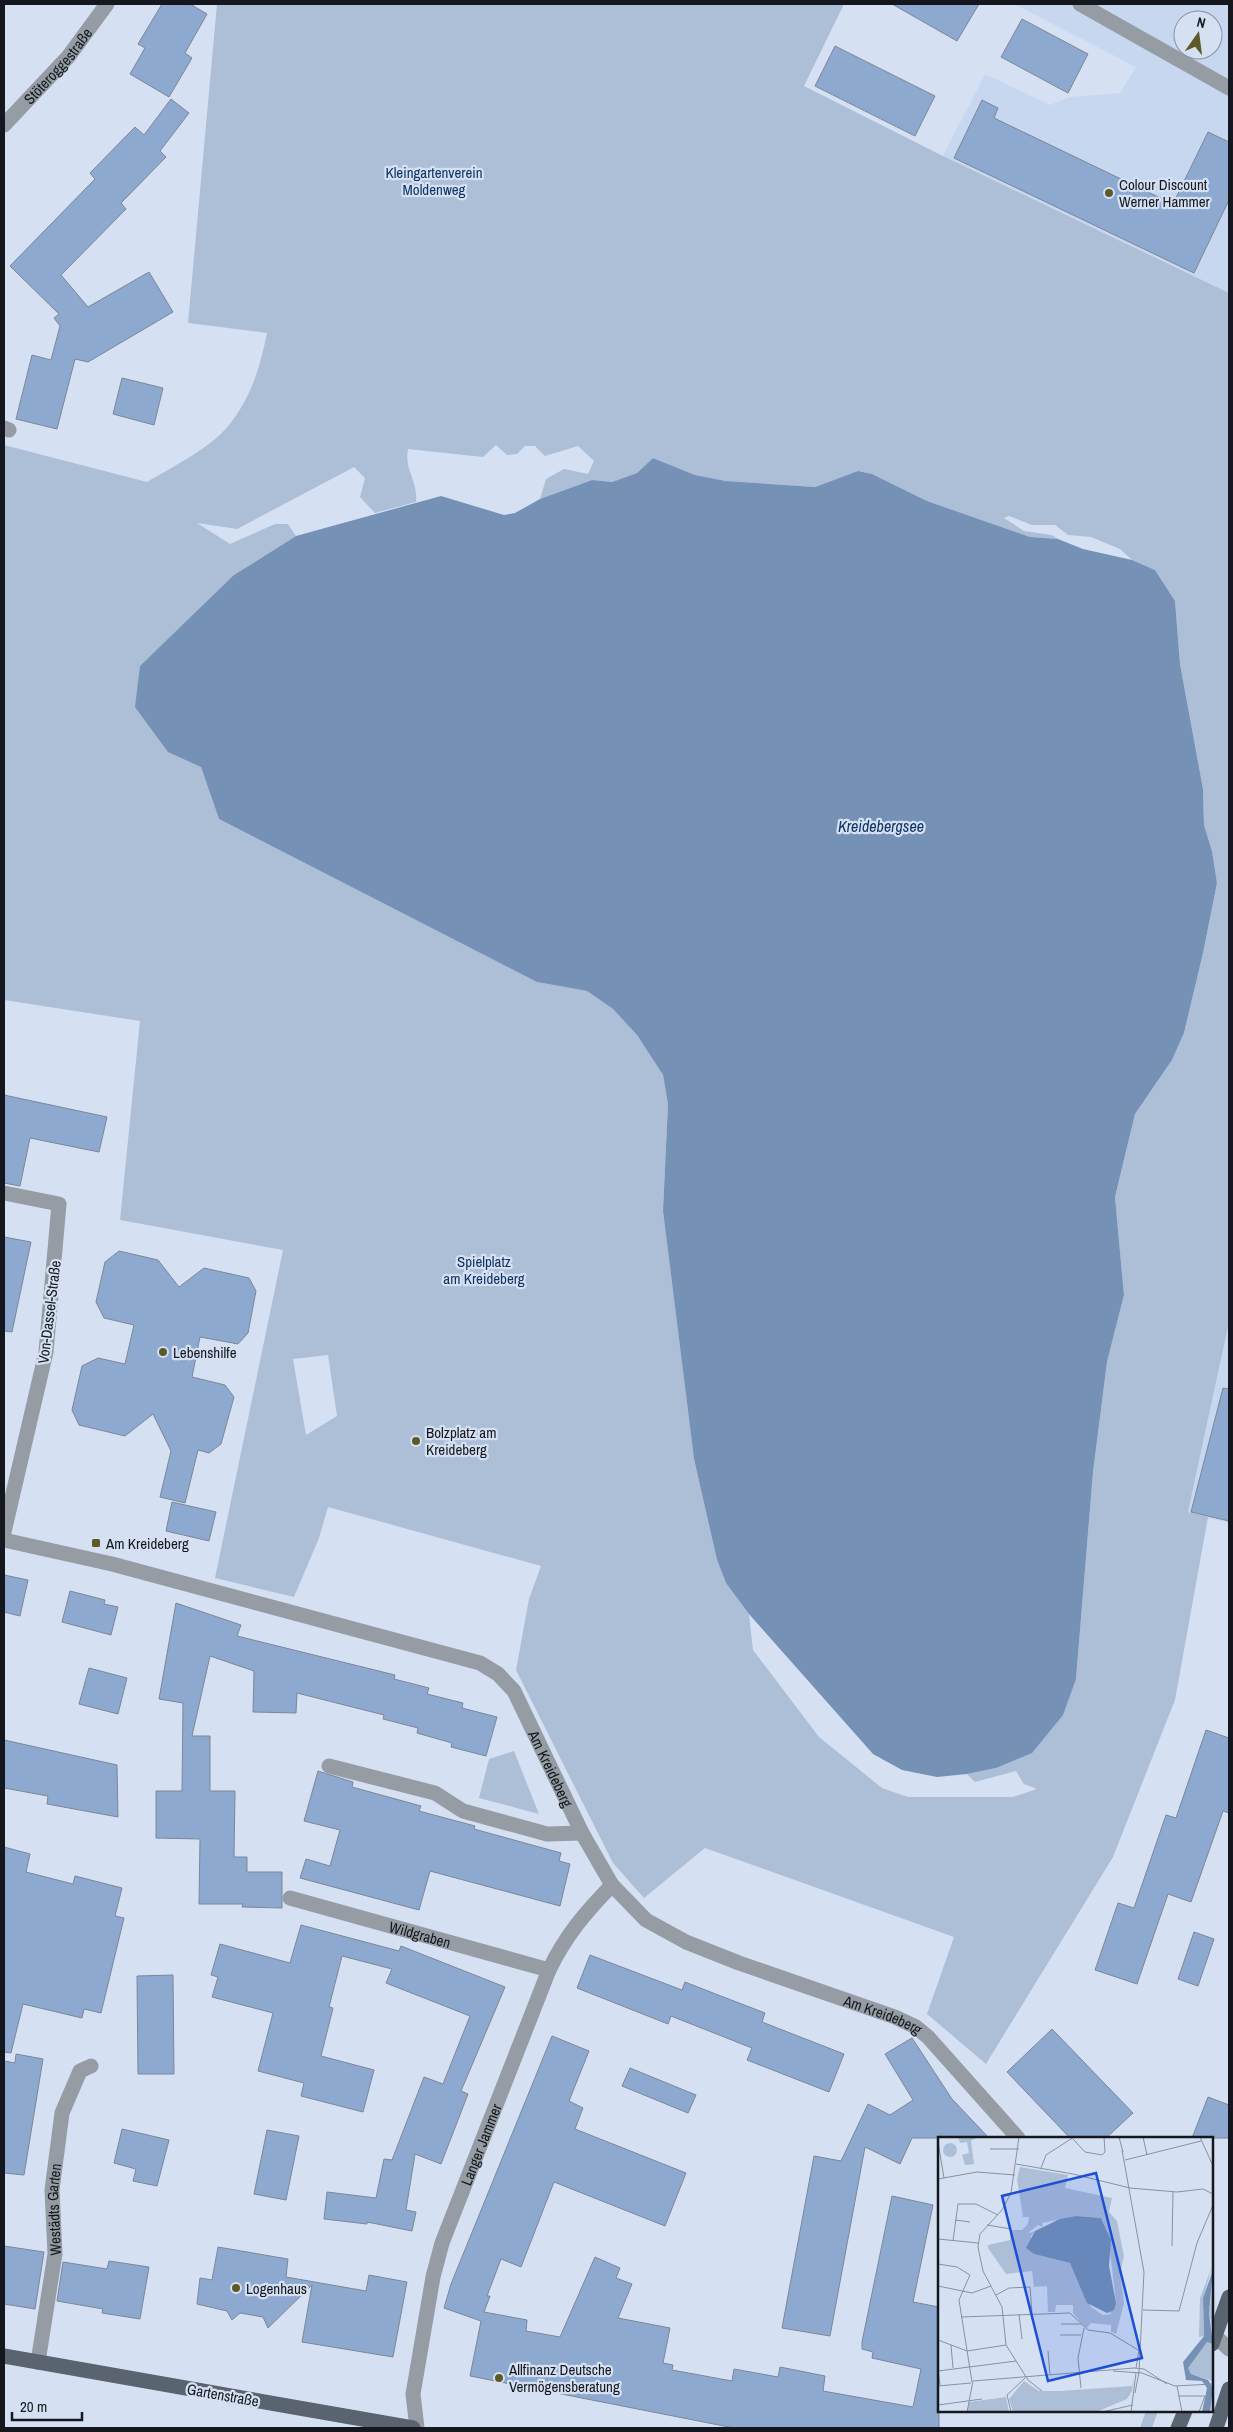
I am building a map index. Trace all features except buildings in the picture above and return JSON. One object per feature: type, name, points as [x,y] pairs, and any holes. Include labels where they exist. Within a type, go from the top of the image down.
[{"type":"main road","points":[[1213,2337],[1229,2298]]},
{"type":"main road","name":"Gartenstraße","points":[[4,2356],[413,2428]]},
{"type":"main road","points":[[1216,2428],[1229,2389]]},
{"type":"main road","points":[[1178,2428],[1185,2412]]},
{"type":"street","name":"Stöteroggestraße","points":[[4,125],[68,57],[107,4]]},
{"type":"street","points":[[1080,4],[1229,88]]},
{"type":"street","name":"Von-Dassel-Straße","points":[[4,1192],[59,1204],[46,1352],[4,1532]]},
{"type":"street","name":"Am Kreideberg","points":[[4,1540],[112,1564],[480,1663],[498,1674],[514,1691],[582,1833],[612,1885],[646,1920],[686,1942],[739,1963],[895,2017],[916,2027],[928,2037],[1017,2137]]},
{"type":"street","points":[[329,1766],[435,1793],[463,1811],[547,1834],[582,1833]]},
{"type":"street","name":"Langer Jammer","points":[[417,2428],[413,2394],[442,2243],[549,1970],[562,1944],[580,1918],[612,1885]]},
{"type":"street","name":"Wildgraben","points":[[290,1898],[549,1970]]},
{"type":"street","name":"Westädts Garten","points":[[38,2362],[55,2254],[52,2190],[62,2113],[80,2071],[91,2066]]},
{"type":"street","points":[[1213,2337],[1229,2349]]},
{"type":"shaded area","points":[[1014,4],[1229,4],[1229,293],[943,156],[985,74],[1050,105],[1070,97],[1120,93],[1136,67]]},
{"type":"shaded area","points":[[1229,1322],[1229,1523],[1188,1513]]},
{"type":"green space","points":[[217,4],[844,4],[804,86],[943,156],[1229,293],[1229,1322],[1188,1512],[1208,1517],[1175,1700],[1113,1857],[986,2064],[927,2014],[954,1937],[705,1848],[644,1898],[613,1863],[516,1670],[529,1599],[541,1566],[328,1507],[319,1538],[294,1597],[215,1578],[283,1250],[120,1220],[140,1021],[4,1000],[4,445],[147,482],[191,456],[222,433],[237,415],[254,382],[267,333],[188,323]],"holes":[[[496,445],[507,455],[517,454],[525,446],[535,446],[545,456],[578,446],[594,461],[588,474],[564,469],[546,479],[540,499],[592,480],[612,482],[637,473],[653,458],[695,475],[726,481],[815,487],[858,471],[872,474],[927,501],[1030,537],[1058,539],[1052,535],[1024,531],[1004,518],[1009,516],[1032,525],[1055,525],[1068,535],[1091,537],[1120,549],[1132,560],[1155,570],[1175,601],[1180,664],[1203,789],[1204,825],[1212,851],[1217,883],[1184,1033],[1172,1060],[1135,1114],[1115,1197],[1124,1295],[1107,1362],[1093,1472],[1076,1679],[996,1768],[967,1774],[975,1782],[1016,1771],[1024,1784],[1037,1789],[1013,1797],[908,1797],[882,1788],[819,1737],[753,1650],[749,1614],[726,1583],[717,1560],[694,1459],[663,1211],[668,1104],[663,1075],[637,1035],[613,1009],[587,991],[537,982],[219,819],[201,767],[234,575],[296,536],[288,524],[275,524],[230,544],[197,523],[237,529],[354,467],[365,478],[360,497],[375,513],[416,502],[415,487],[408,464],[408,449],[483,457]],[[328,1355],[337,1416],[306,1435],[293,1359]]]},
{"type":"green space","points":[[514,1751],[539,1814],[479,1798],[489,1759]]},
{"type":"green space","points":[[1146,2412],[1158,2412],[1152,2428],[1140,2428]]},
{"type":"water","name":"Kreidebergsee","points":[[653,458],[695,475],[726,481],[815,487],[858,471],[872,474],[927,501],[1030,537],[1058,539],[1083,549],[1132,560],[1155,570],[1175,601],[1180,664],[1203,789],[1204,825],[1212,851],[1217,883],[1184,1033],[1172,1060],[1135,1114],[1115,1197],[1124,1295],[1107,1362],[1093,1472],[1076,1679],[1063,1715],[1032,1753],[996,1768],[967,1774],[937,1777],[902,1770],[873,1754],[749,1614],[726,1583],[717,1560],[694,1459],[663,1211],[668,1104],[663,1075],[637,1035],[613,1009],[587,991],[537,982],[219,819],[201,767],[168,752],[135,707],[140,666],[234,575],[296,536],[441,496],[504,515],[515,513],[540,499],[592,480],[612,482],[637,473]]},
{"type":"place","name":"Colour Discount Werner Hammer","points":[[1109,193]]},
{"type":"place","name":"Lebenshilfe","points":[[163,1352]]},
{"type":"place","name":"Bolzplatz am Kreideberg","points":[[416,1441]]},
{"type":"place","name":"Am Kreideberg","points":[[96,1543]]},
{"type":"place","name":"Logenhaus","points":[[236,2288]]},
{"type":"place","name":"Allfinanz Deutsche Vermögensberatung","points":[[499,2378]]},
{"type":"park label","name":"Kleingartenverein Moldenweg","points":[[434,180]]},
{"type":"park label","name":"Spielplatz am Kreideberg","points":[[484,1270]]}]
